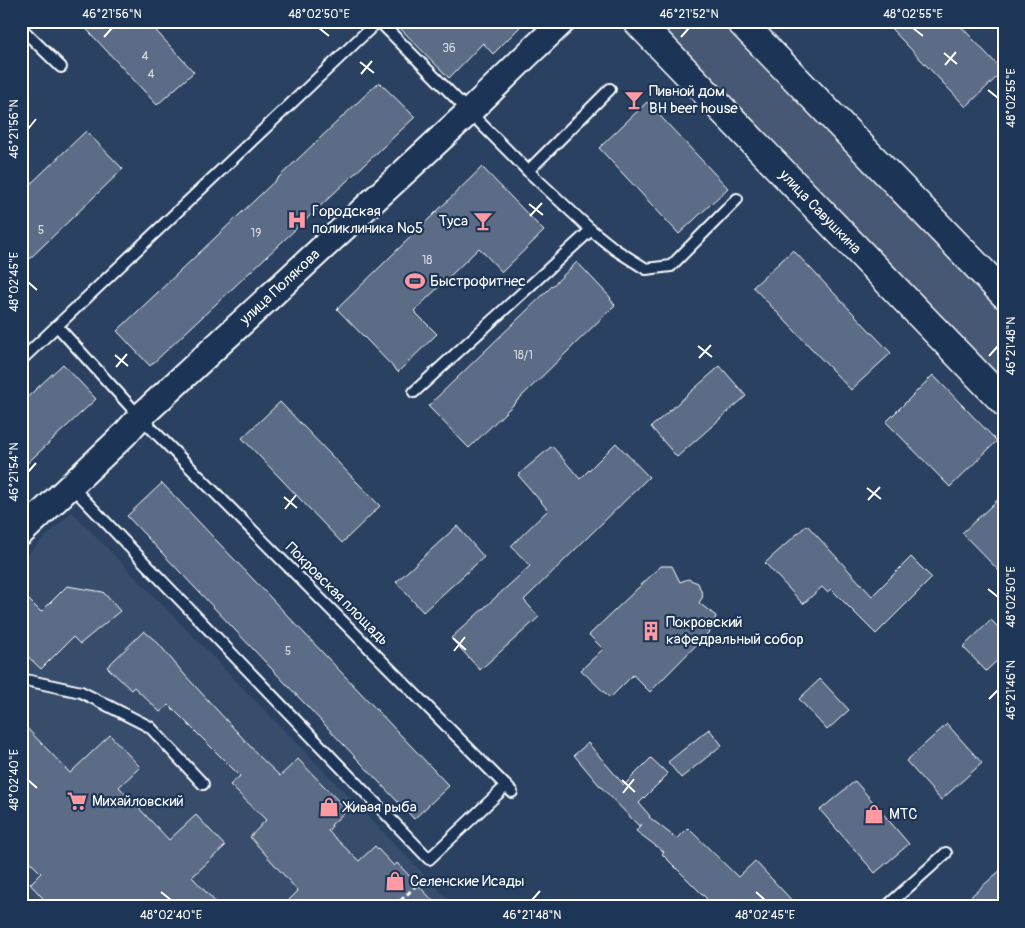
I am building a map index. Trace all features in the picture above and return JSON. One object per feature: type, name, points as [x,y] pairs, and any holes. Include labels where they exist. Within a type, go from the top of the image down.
[{"type":"highway","name":"улица Савушкина","points":[[637,21],[1004,402]]},
{"type":"highway","points":[[740,21],[1004,294]]},
{"type":"street","name":"улица Полякова","points":[[21,534],[125,434],[140,417],[469,112],[563,21]]},
{"type":"lane","points":[[21,360],[378,21],[528,171],[591,230],[616,250],[646,269],[671,266],[737,199]]},
{"type":"lane","points":[[21,28],[61,67]]},
{"type":"lane","points":[[528,171],[610,89]]},
{"type":"lane","points":[[414,392],[591,230]]},
{"type":"lane","name":"Покровская площадь","points":[[57,326],[140,417],[509,789],[429,859],[71,486]]},
{"type":"lane","points":[[21,679],[81,692],[150,727],[203,784]]},
{"type":"lane","points":[[886,907],[946,853]]},
{"type":"shaded area","points":[[637,21],[740,21],[1004,294],[1004,402]]},
{"type":"shaded area","points":[[72,512],[453,904],[450,907],[21,907],[21,560]]},
{"type":"building","points":[[79,21],[147,21],[194,72],[157,105]]},
{"type":"building","points":[[393,21],[526,21],[493,54],[483,43],[449,78]]},
{"type":"building","points":[[884,21],[956,21],[1003,71],[966,107]]},
{"type":"building","points":[[379,82],[415,117],[150,366],[117,331]]},
{"type":"building","points":[[647,102],[728,188],[679,234],[599,148]]},
{"type":"building","points":[[86,131],[123,169],[21,267],[21,193]]},
{"type":"building","points":[[482,167],[544,231],[502,272],[479,248],[414,311],[437,334],[398,372],[337,309]]},
{"type":"building","points":[[793,250],[891,353],[851,390],[753,287]]},
{"type":"building","points":[[577,262],[611,298],[615,305],[469,448],[428,406]]},
{"type":"building","points":[[63,364],[96,399],[21,469],[21,403]]},
{"type":"building","points":[[720,366],[746,396],[677,457],[651,427]]},
{"type":"building","points":[[933,375],[997,441],[950,487],[886,422]]},
{"type":"building","points":[[280,402],[380,506],[342,543],[242,438]]},
{"type":"building","points":[[616,443],[649,477],[524,600],[539,617],[480,670],[451,638],[530,566],[511,546],[548,510],[518,475],[552,446],[580,479]]},
{"type":"building","points":[[162,483],[449,786],[414,819],[127,516]]},
{"type":"building","points":[[1004,494],[1004,576],[962,533]]},
{"type":"building","points":[[807,525],[872,596],[911,557],[932,578],[876,634],[831,589],[827,592],[822,587],[803,604],[765,563]]},
{"type":"building","points":[[457,526],[484,557],[423,612],[396,582]]},
{"type":"building","name":"Покровский кафедральный собор","points":[[661,566],[672,566],[680,582],[688,579],[698,583],[703,596],[699,603],[716,616],[713,628],[650,692],[633,675],[610,698],[581,670],[603,649],[589,635]]},
{"type":"building","points":[[67,586],[103,592],[120,611],[80,644],[73,637],[41,669],[21,650],[21,592],[41,612]]},
{"type":"building","points":[[991,620],[1004,633],[1004,654],[986,671],[963,647]]},
{"type":"building","points":[[144,631],[158,643],[260,757],[280,776],[298,759],[347,810],[331,825],[328,831],[359,861],[375,846],[394,866],[397,863],[439,907],[282,907],[298,891],[250,837],[266,820],[230,785],[240,776],[169,705],[160,712],[134,687],[131,690],[107,667]]},
{"type":"building","points":[[820,679],[849,710],[827,730],[799,699]]},
{"type":"building","name":"Михайловский","points":[[21,722],[70,773],[110,735],[140,767],[119,787],[169,840],[196,815],[225,846],[192,877],[220,907],[51,907],[30,884],[41,873],[21,853]]},
{"type":"building","points":[[947,724],[982,763],[941,800],[906,761]]},
{"type":"building","points":[[709,729],[722,745],[681,778],[668,762]]},
{"type":"building","points":[[588,743],[624,785],[651,758],[668,774],[639,803],[649,817],[677,839],[688,828],[738,877],[755,861],[798,907],[715,907],[662,854],[664,852],[636,831],[641,824],[639,826],[599,785],[574,755]]},
{"type":"building","points":[[855,781],[909,844],[875,873],[820,810]]},
{"type":"building","points":[[1004,867],[1004,907],[959,907]]},
{"type":"place","name":"Пивной дом BH beer house","points":[[634,100]]},
{"type":"place","name":"Городская поликлиника №5","points":[[297,220]]},
{"type":"place","name":"Туса","points":[[483,221]]},
{"type":"place","name":"Быстрофитнес","points":[[415,281]]},
{"type":"place","name":"Покровский кафедральный собор","points":[[651,631]]},
{"type":"place","name":"Михайловский","points":[[77,801]]},
{"type":"place","name":"Живая рыба","points":[[329,807]]},
{"type":"place","name":"МТС","points":[[874,814]]},
{"type":"place","name":"Селенские Исады","points":[[395,881]]}]
